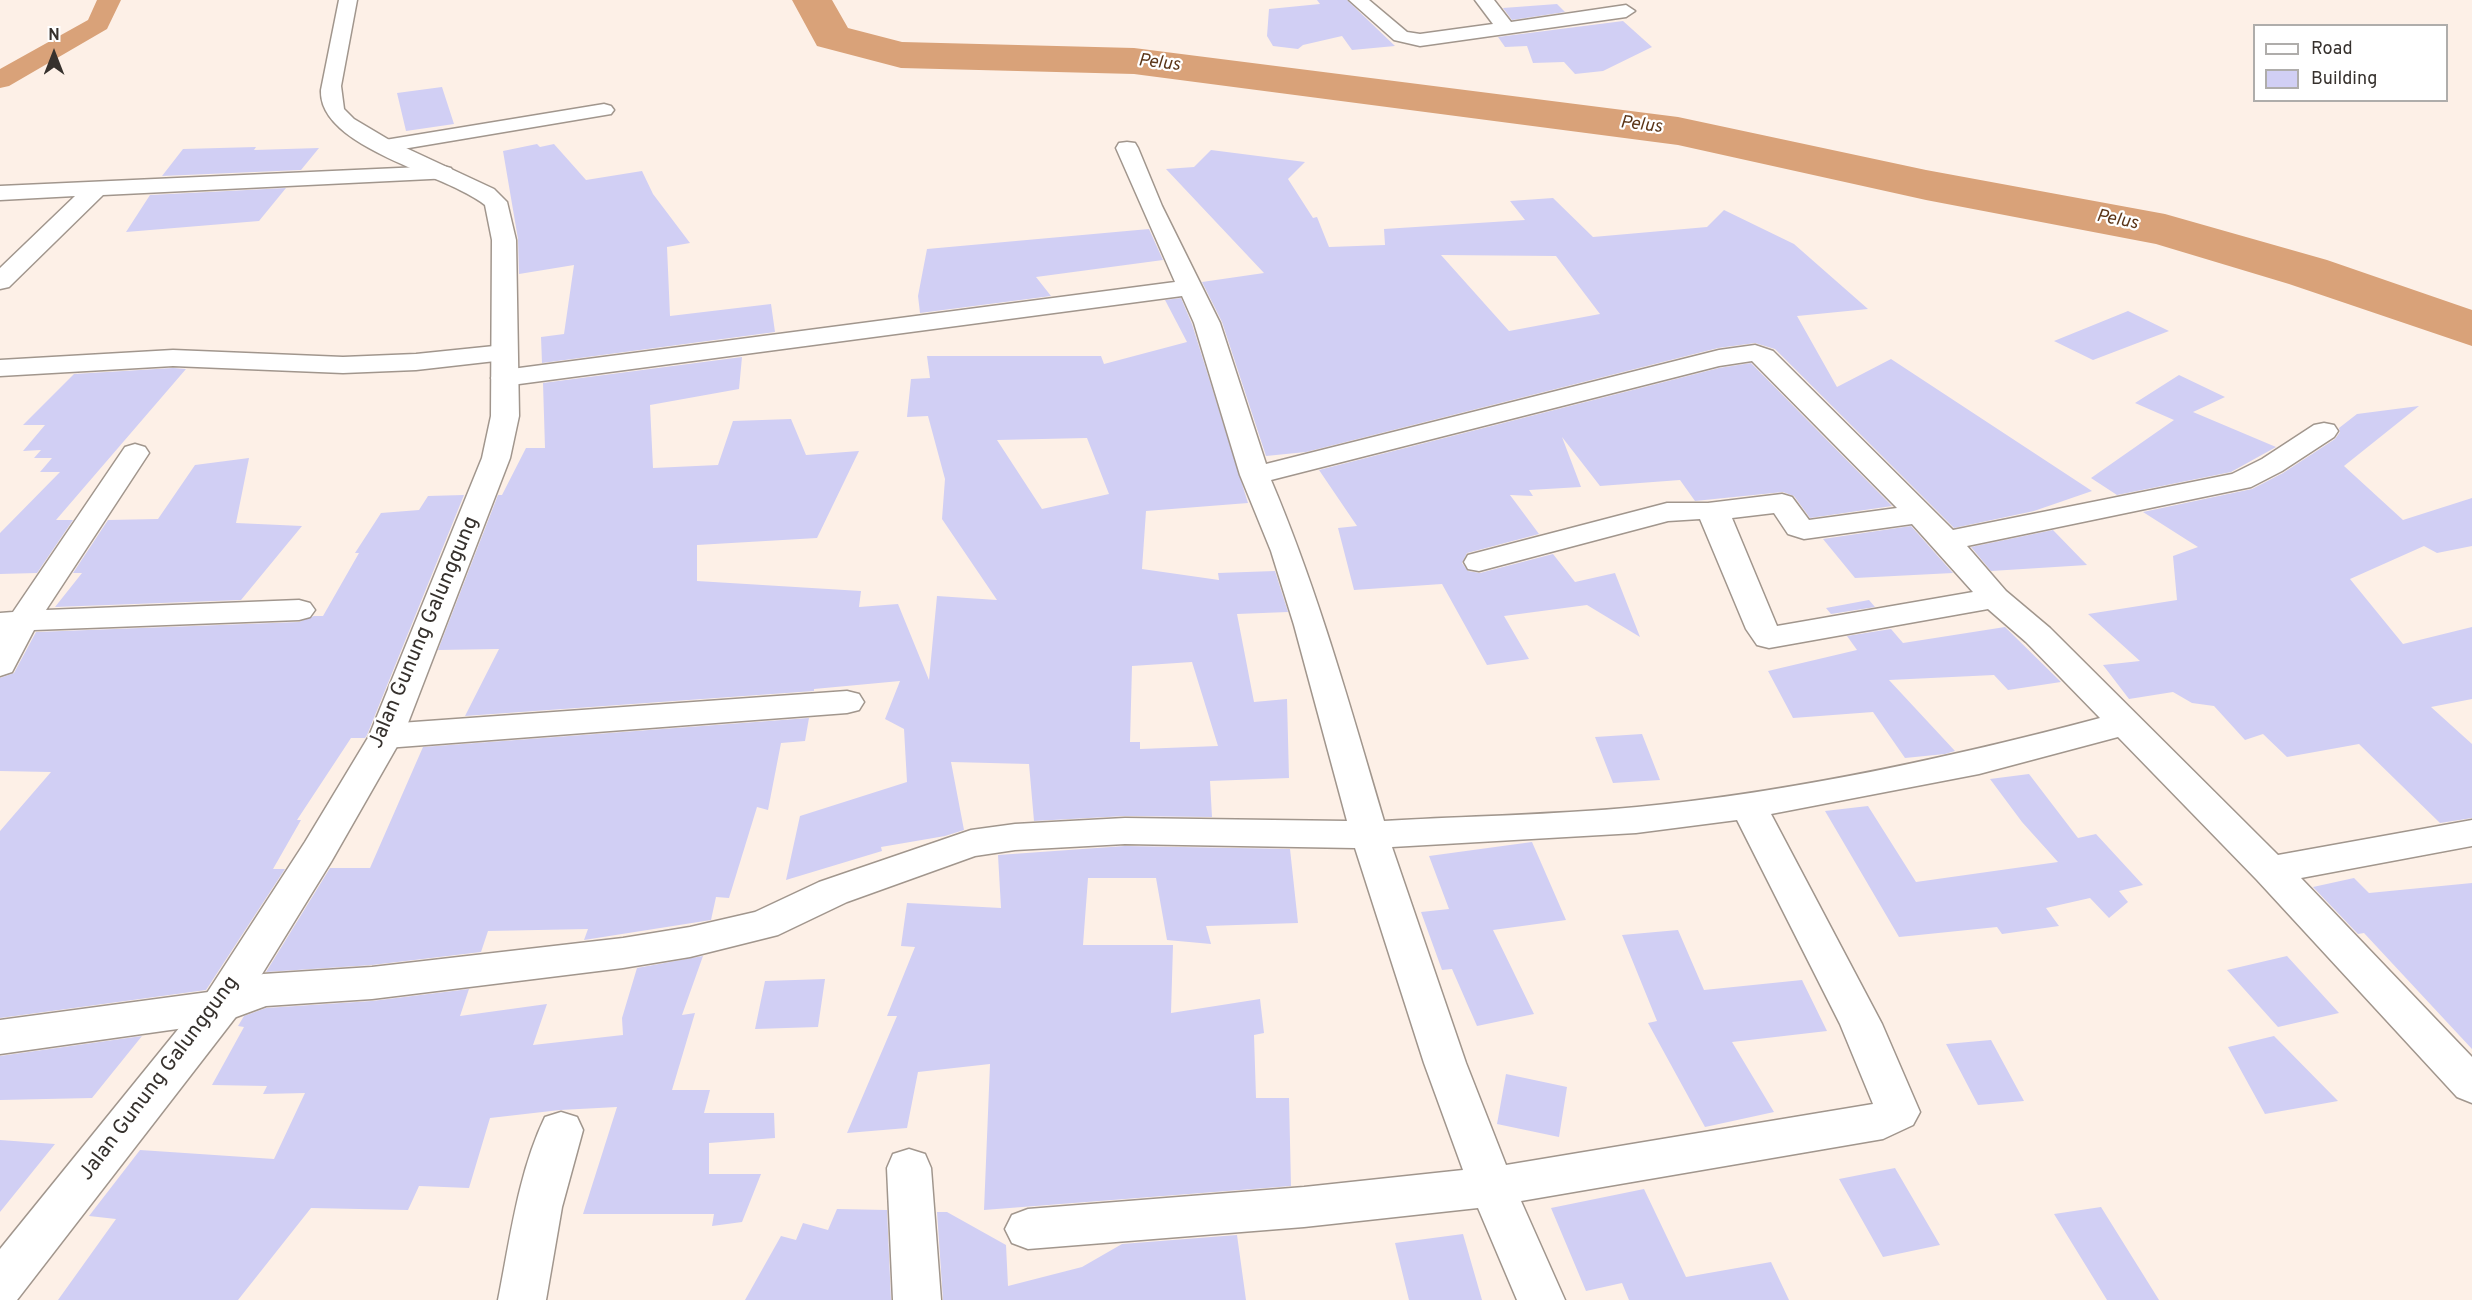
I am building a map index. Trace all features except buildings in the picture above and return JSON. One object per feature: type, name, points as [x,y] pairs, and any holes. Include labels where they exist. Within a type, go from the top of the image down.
[{"type":"street","name":"Jalan Gunung Galunggung","points":[[0,1286],[220,1007],[318,852],[386,736],[496,458],[505,416],[504,240],[496,202],[443,173],[385,146],[336,114],[332,105],[331,86],[348,0]]},
{"type":"street","points":[[1358,0],[1407,39],[1435,39],[1626,11]]},
{"type":"street","points":[[1484,0],[1507,29]]},
{"type":"street","points":[[385,146],[604,110]]},
{"type":"street","points":[[1127,148],[1207,323],[1255,476],[1286,550],[1310,625],[1369,835],[1445,1063],[1492,1187],[1541,1300]]},
{"type":"street","points":[[0,193],[443,173]]},
{"type":"street","points":[[0,282],[96,189]]},
{"type":"street","points":[[0,368],[173,358],[317,365],[504,365],[698,355],[939,320],[1190,288]]},
{"type":"street","points":[[1255,476],[1590,388],[1719,358],[1755,353],[1764,357],[1946,541],[1995,598],[2038,636],[2126,723],[2270,870],[2472,1085]]},
{"type":"street","points":[[1946,541],[2241,482],[2324,431]]},
{"type":"street","points":[[0,665],[12,622],[135,453]]},
{"type":"street","points":[[1479,562],[1667,512],[1710,511],[1782,502],[1799,528],[1804,530],[1919,514]]},
{"type":"street","points":[[1710,511],[1716,516],[1725,535],[1762,629],[1768,638],[1995,598]]},
{"type":"street","points":[[12,622],[224,611],[299,610]]},
{"type":"street","points":[[386,736],[847,702]]},
{"type":"street","points":[[0,1037],[220,1007],[263,990],[372,983],[623,953],[690,942],[764,925],[833,892],[898,871],[971,843],[1015,837],[1125,831],[1369,835],[1636,820],[1748,806],[1979,762],[2126,723]]},
{"type":"street","points":[[1028,1228],[1304,1207],[1492,1187],[1883,1121],[1898,1112],[1861,1024],[1748,806]]},
{"type":"street","points":[[2270,870],[2472,833]]},
{"type":"street","points":[[522,1300],[539,1207],[561,1130]]},
{"type":"street","points":[[909,1168],[917,1300]]},
{"type":"waterway","points":[[0,80],[98,24],[109,0]]},
{"type":"waterway","name":"Pelus","points":[[812,0],[832,37],[901,55],[1134,61],[1678,131],[1926,185],[2165,230],[2308,272],[2472,329]]}]
